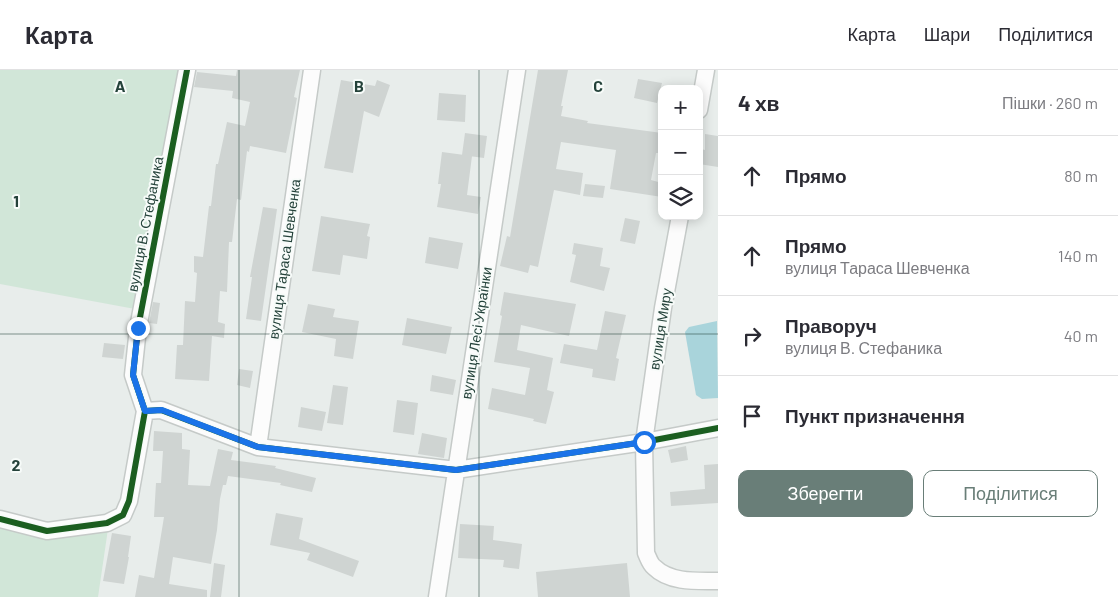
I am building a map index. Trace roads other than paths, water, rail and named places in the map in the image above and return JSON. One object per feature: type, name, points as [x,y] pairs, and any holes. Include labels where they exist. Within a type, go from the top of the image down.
[{"type":"street","name":"вулиця В. Стефаника","points":[[145,411],[133,375],[138,328],[187,70]]},
{"type":"street","name":"вулиця Тараса Шевченка","points":[[258,447],[312,70]]},
{"type":"street","name":"вулиця Лесі Українки","points":[[437,597],[517,70]]},
{"type":"street","points":[[703,87],[706,70]]},
{"type":"street","name":"вулиця Миру","points":[[679,220],[663,308],[644,442],[646,553],[653,567],[670,577],[690,581],[718,582]]},
{"type":"street","points":[[0,519],[47,531],[106,523],[123,515],[128,501],[145,411],[162,410],[258,447],[456,470],[644,442],[718,428]]},
{"type":"water","points":[[717,321],[718,398],[702,399],[696,395],[685,332],[689,327]]}]
